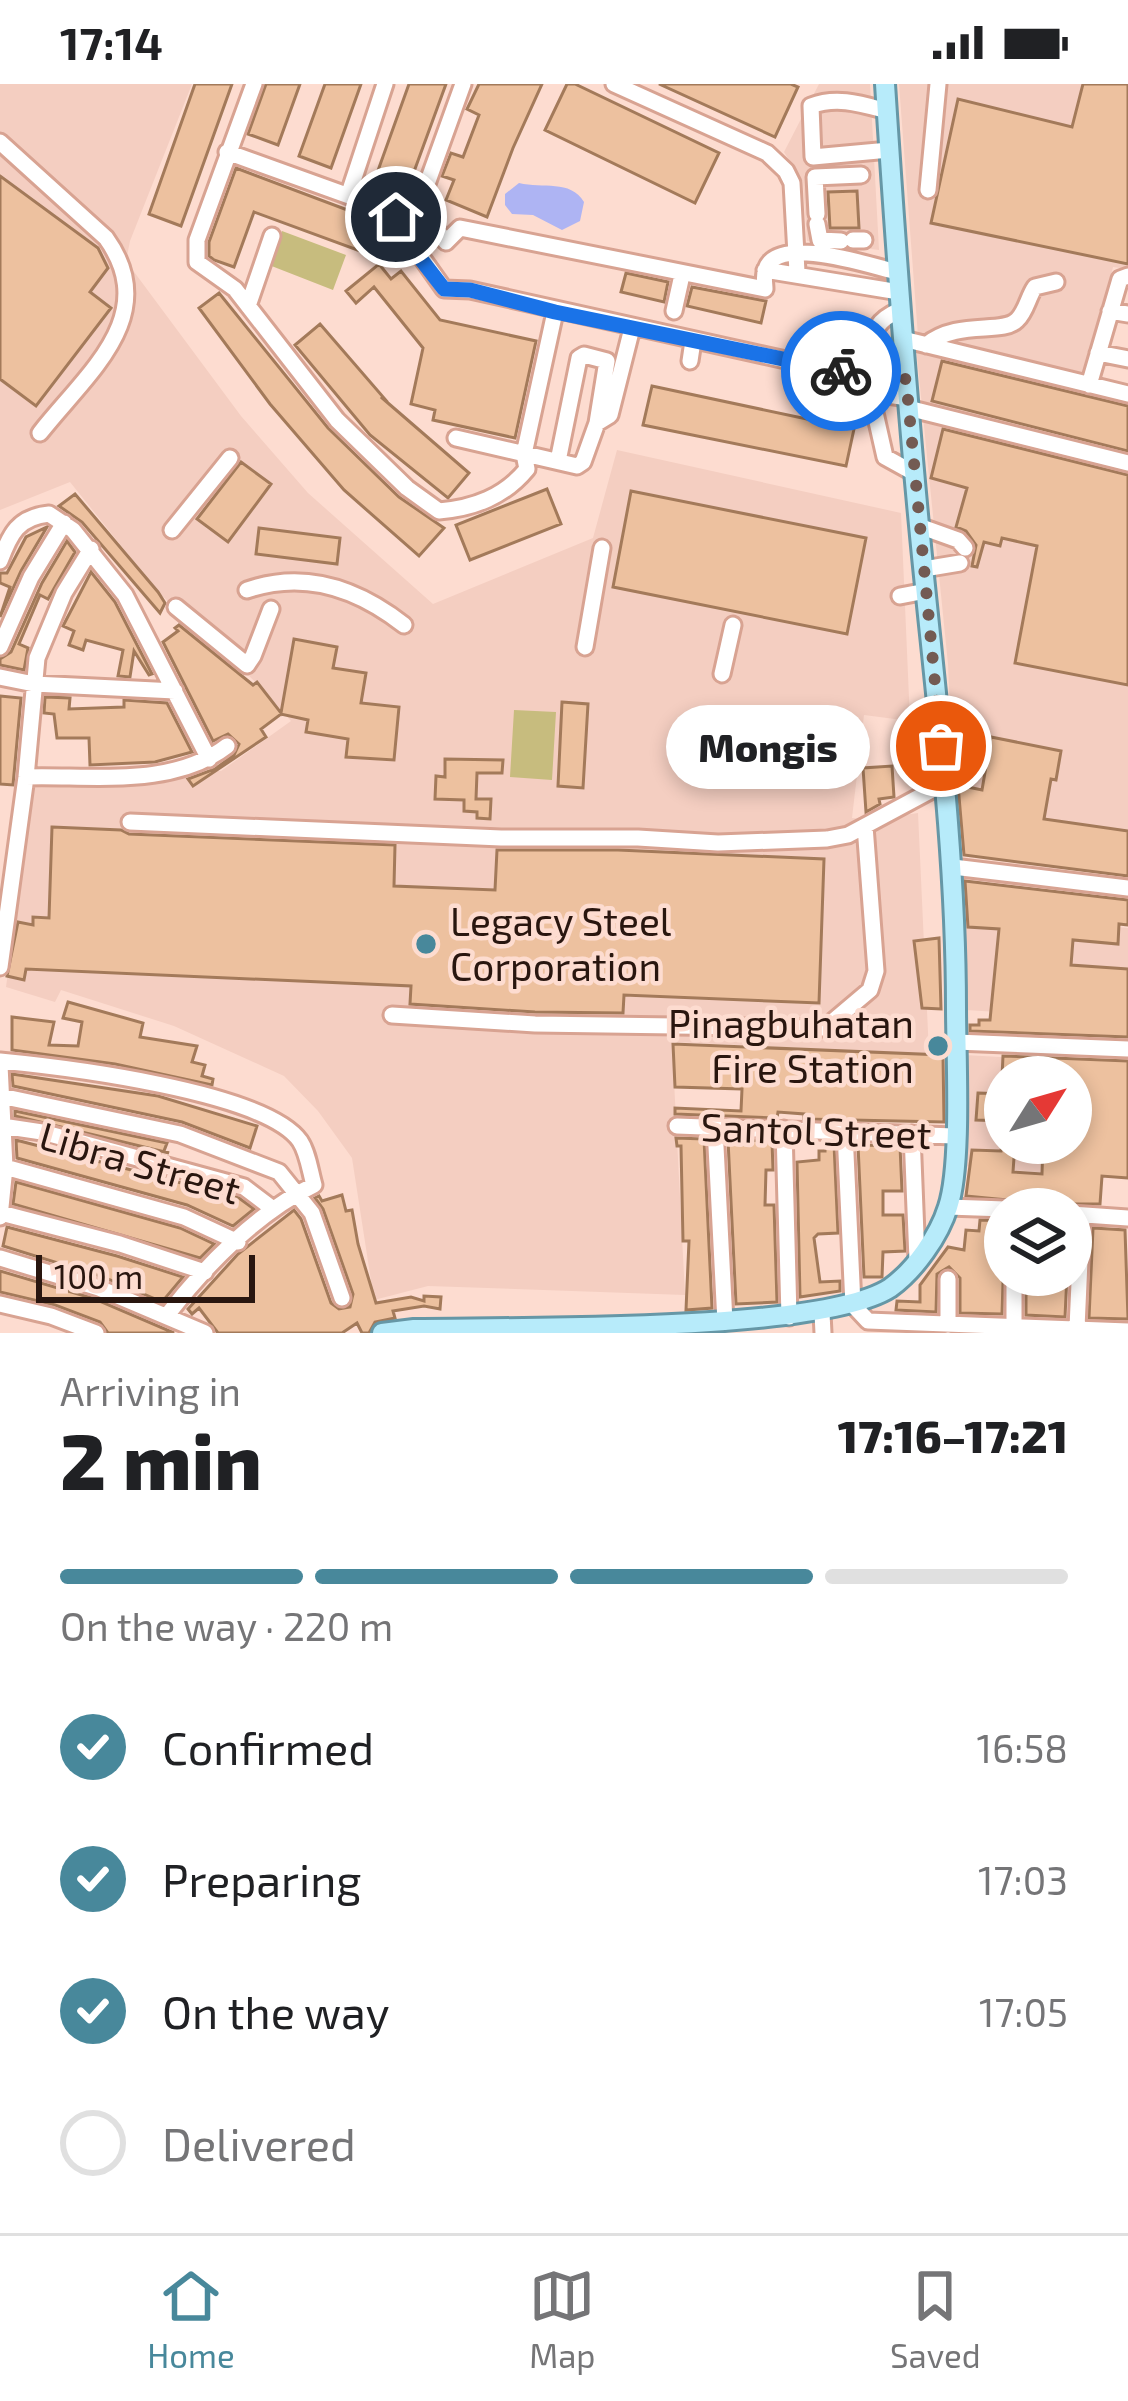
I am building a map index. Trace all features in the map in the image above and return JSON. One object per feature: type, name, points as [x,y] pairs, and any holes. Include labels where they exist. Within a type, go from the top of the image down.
[{"type":"main road","points":[[382,1333],[649,1329],[789,1317],[823,1323],[888,1290],[917,1260],[948,1207],[956,1042],[953,867],[902,339],[885,84]]},
{"type":"street","points":[[254,84],[197,240],[197,262],[235,290],[337,420],[407,488],[439,511],[482,504],[527,470],[524,454],[555,312]]},
{"type":"street","points":[[349,193],[386,84]]},
{"type":"street","points":[[463,84],[423,195],[427,218],[446,242],[460,228],[765,290],[766,270],[773,260],[799,250],[898,291]]},
{"type":"street","points":[[614,84],[767,153],[786,171],[792,183],[797,272]]},
{"type":"street","points":[[928,190],[938,84]]},
{"type":"street","points":[[887,111],[849,101],[824,102],[811,106],[809,120],[813,157],[889,150]]},
{"type":"street","points":[[0,142],[106,238],[118,254],[129,294],[117,337],[40,433]]},
{"type":"street","points":[[227,152],[349,193],[396,217],[444,289],[470,290],[848,372],[907,395],[1128,463]]},
{"type":"street","points":[[852,240],[820,240],[815,177],[861,176]]},
{"type":"street","points":[[248,306],[272,236]]},
{"type":"street","points":[[766,270],[898,291]]},
{"type":"street","points":[[674,311],[682,275]]},
{"type":"street","points":[[1089,385],[1120,279],[1128,276]]},
{"type":"street","points":[[926,345],[965,326],[1006,327],[1022,315],[1035,286],[1056,282]]},
{"type":"street","points":[[871,355],[874,329],[898,291]]},
{"type":"street","points":[[1110,310],[1128,314]]},
{"type":"street","points":[[597,423],[610,415],[632,328]]},
{"type":"street","points":[[902,339],[1128,394]]},
{"type":"street","points":[[689,361],[693,341]]},
{"type":"street","points":[[1098,353],[1128,359]]},
{"type":"street","points":[[456,438],[577,466],[583,462],[597,423],[607,361],[579,358],[558,461]]},
{"type":"street","points":[[808,365],[805,383],[872,395],[907,395]]},
{"type":"street","points":[[847,391],[848,372]]},
{"type":"street","points":[[872,395],[885,457],[914,473]]},
{"type":"street","points":[[172,530],[230,458]]},
{"type":"street","points":[[0,561],[5,534],[26,518],[42,514],[64,523],[91,549],[131,605],[208,759]]},
{"type":"street","points":[[0,647],[31,577],[64,523]]},
{"type":"street","points":[[919,526],[958,540],[963,555],[924,569]]},
{"type":"street","points":[[584,647],[602,548]]},
{"type":"street","points":[[0,967],[34,684],[46,632],[91,549]]},
{"type":"street","points":[[247,590],[285,583],[356,592],[404,625]]},
{"type":"street","points":[[900,596],[926,591]]},
{"type":"street","points":[[176,607],[247,665],[271,609]]},
{"type":"street","points":[[722,674],[733,625]]},
{"type":"street","points":[[0,677],[34,684],[175,691]]},
{"type":"street","points":[[26,777],[155,774],[208,759],[226,746]]},
{"type":"street","points":[[130,821],[501,838],[827,839],[865,826],[944,782]]},
{"type":"street","points":[[392,1015],[535,1024],[825,1028],[870,990],[876,971],[865,826]]},
{"type":"street","points":[[953,867],[1128,888]]},
{"type":"street","points":[[956,1042],[1128,1049]]},
{"type":"street","points":[[168,1314],[273,1209],[314,1185],[298,1138],[281,1125],[215,1100],[92,1070],[0,1063],[5,1167],[0,1215],[120,1244],[206,1272]]},
{"type":"street","points":[[1,1096],[180,1134],[279,1172],[312,1213],[342,1298]]},
{"type":"street","name":"Libra Street","points":[[2,1126],[42,1132],[244,1187],[273,1209]]},
{"type":"street","name":"Santol Street","points":[[677,1126],[954,1136]]},
{"type":"street","points":[[715,1126],[725,1322]]},
{"type":"street","points":[[784,1129],[789,1317]]},
{"type":"street","points":[[845,1132],[853,1305],[875,1324],[1128,1331]]},
{"type":"street","points":[[912,1134],[917,1260]]},
{"type":"street","points":[[5,1167],[184,1216],[238,1242]]},
{"type":"street","points":[[948,1207],[984,1208]]},
{"type":"street","points":[[1092,1215],[1128,1218]]},
{"type":"street","points":[[0,1258],[99,1288],[168,1314],[183,1328],[205,1333]]},
{"type":"street","points":[[948,1280],[948,1325]]},
{"type":"street","points":[[1014,1296],[1014,1327]]},
{"type":"street","points":[[1077,1296],[1077,1328]]},
{"type":"street","points":[[0,1304],[96,1333]]},
{"type":"shaded area","points":[[0,84],[192,84],[126,261],[241,416],[308,493],[433,604],[593,538],[617,450],[901,513],[910,721],[864,715],[852,818],[918,813],[929,1054],[672,1042],[685,1295],[428,1286],[374,1300],[352,1158],[318,1111],[284,1076],[174,1026],[61,990],[55,1002],[6,987],[35,774],[221,771],[291,721],[159,593],[70,482],[0,510]]},
{"type":"shaded area","points":[[819,84],[870,84],[879,250],[807,241],[803,182],[784,152]]},
{"type":"shaded area","points":[[899,84],[1128,84],[1128,269],[1113,267],[1086,377],[918,336]]},
{"type":"shaded area","points":[[282,231],[346,255],[333,290],[269,265]]},
{"type":"shaded area","points":[[916,347],[1128,395],[1128,846],[955,826],[948,664]]},
{"type":"shaded area","points":[[514,710],[556,712],[552,780],[510,777]]},
{"type":"shaded area","points":[[964,911],[1128,928],[1128,1020],[966,1010]]},
{"type":"shaded area","points":[[964,1055],[984,1056],[984,1164],[1092,1164],[1092,1062],[1128,1064],[1128,1179],[963,1166]]},
{"type":"water","points":[[519,183],[571,190],[584,202],[580,221],[562,230],[533,215],[512,214],[505,205],[505,194]]},
{"type":"building","points":[[195,84],[232,84],[181,226],[149,214]]},
{"type":"building","points":[[266,84],[300,84],[278,145],[248,134]]},
{"type":"building","points":[[325,84],[361,84],[331,168],[299,156]]},
{"type":"building","points":[[409,84],[446,84],[408,188],[376,176]]},
{"type":"building","points":[[479,84],[542,84],[487,217],[446,200],[454,180],[442,176],[451,153],[463,157],[479,115],[467,109]]},
{"type":"building","points":[[567,84],[719,153],[695,203],[545,130]]},
{"type":"building","points":[[659,84],[791,84],[798,87],[775,137]]},
{"type":"building","points":[[1083,84],[1128,84],[1128,264],[931,223],[958,99],[1072,127]]},
{"type":"building","points":[[236,168],[382,223],[371,255],[254,212],[234,267],[214,260],[209,256],[209,242]]},
{"type":"building","points":[[0,176],[98,248],[108,268],[90,292],[111,308],[36,406],[0,379]]},
{"type":"building","points":[[857,191],[859,228],[830,228],[828,192]]},
{"type":"building","points":[[379,264],[391,279],[401,271],[440,320],[536,341],[515,438],[433,420],[435,410],[411,404],[423,348],[374,287],[356,303],[346,291]]},
{"type":"building","points":[[626,273],[668,282],[664,302],[621,292]]},
{"type":"building","points":[[692,287],[766,301],[761,323],[687,306]]},
{"type":"building","points":[[219,293],[328,428],[399,497],[444,528],[419,556],[344,490],[270,404],[199,308]]},
{"type":"building","points":[[320,324],[381,397],[469,473],[448,498],[370,435],[295,345]]},
{"type":"building","points":[[942,361],[1128,406],[1128,451],[932,401]]},
{"type":"building","points":[[652,386],[854,429],[846,466],[643,425]]},
{"type":"building","points":[[943,429],[1128,475],[1128,685],[1015,663],[1037,546],[1002,538],[1000,546],[984,542],[977,567],[972,566],[976,545],[966,531],[956,527],[967,488],[931,478]]},
{"type":"building","points":[[241,462],[271,484],[228,542],[197,519]]},
{"type":"building","points":[[547,489],[561,524],[470,560],[456,525]]},
{"type":"building","points":[[631,491],[866,538],[847,634],[613,587]]},
{"type":"building","points":[[75,494],[158,592],[165,603],[160,613],[82,522],[59,506]]},
{"type":"building","points":[[47,527],[0,617],[10,587],[0,583],[0,573],[7,573],[26,537]]},
{"type":"building","points":[[259,528],[340,538],[337,564],[256,554]]},
{"type":"building","points":[[67,541],[75,552],[48,599],[40,595],[19,644],[28,648],[24,670],[0,665],[0,659],[11,652]]},
{"type":"building","points":[[91,572],[115,602],[152,674],[134,651],[130,677],[118,676],[123,650],[86,640],[83,650],[69,645],[74,631],[63,626]]},
{"type":"building","points":[[179,625],[253,685],[257,682],[281,713],[294,639],[337,647],[333,668],[366,673],[361,703],[399,707],[394,760],[346,757],[348,739],[306,732],[308,720],[281,714],[261,729],[266,737],[193,786],[188,779],[215,769],[234,755],[239,744],[228,734],[213,741],[163,642]]},
{"type":"building","points":[[0,696],[21,698],[13,785],[0,784]]},
{"type":"building","points":[[45,697],[70,698],[69,709],[124,707],[124,700],[167,703],[192,752],[155,762],[90,765],[89,738],[57,738],[54,714],[44,713]]},
{"type":"building","points":[[562,702],[588,704],[583,788],[558,786]]},
{"type":"building","points":[[991,737],[1061,751],[1044,819],[1128,831],[1128,876],[964,855],[958,785],[982,790]]},
{"type":"building","points":[[445,759],[503,760],[502,773],[477,773],[476,799],[491,799],[490,819],[464,811],[464,800],[435,799],[436,776],[445,777]]},
{"type":"building","points":[[892,766],[894,797],[879,799],[880,804],[866,812],[863,768]]},
{"type":"building","name":"Legacy Steel Corporation","points":[[52,827],[395,845],[394,886],[495,890],[497,850],[824,859],[819,1003],[624,995],[623,1013],[535,1012],[410,1004],[411,986],[26,969],[24,980],[7,976],[18,922],[33,925],[33,917],[49,918]]},
{"type":"building","points":[[965,881],[1128,900],[1128,925],[1119,924],[1118,944],[1073,940],[1071,965],[1128,969],[1128,1037],[970,1031],[970,1025],[979,1025],[979,1020],[990,1020],[999,929],[968,927]]},
{"type":"building","points":[[939,938],[941,1009],[922,1008],[914,941]]},
{"type":"building","points":[[68,1002],[143,1023],[140,1037],[197,1046],[192,1062],[205,1065],[202,1076],[213,1079],[212,1085],[115,1064],[12,1050],[12,1017],[54,1022],[49,1045],[78,1046],[82,1022],[63,1018]]},
{"type":"building","points":[[673,1044],[943,1055],[944,1122],[804,1119],[804,1114],[778,1112],[777,1118],[675,1114],[675,1108],[741,1111],[742,1089],[675,1087]]},
{"type":"building","points":[[1092,1060],[1128,1061],[1128,1178],[1102,1176],[1100,1204],[1092,1204],[1092,1188],[984,1188],[984,1198],[966,1196],[972,1150],[984,1150],[984,1164],[1014,1164],[1013,1172],[1042,1174],[1042,1164],[1092,1164]]},
{"type":"building","points":[[12,1074],[158,1096],[257,1126],[250,1148],[182,1122],[13,1086]]},
{"type":"building","points":[[978,1093],[984,1093],[984,1120],[976,1120]]},
{"type":"building","points":[[15,1111],[167,1143],[164,1151],[169,1153],[15,1116]]},
{"type":"building","points":[[676,1138],[704,1139],[712,1308],[686,1310],[689,1241],[683,1241],[681,1146]]},
{"type":"building","points":[[16,1140],[239,1198],[254,1209],[233,1226],[187,1205],[17,1158]]},
{"type":"building","points":[[728,1140],[772,1141],[773,1170],[766,1170],[765,1205],[774,1205],[777,1302],[736,1304]]},
{"type":"building","points":[[825,1143],[834,1144],[838,1233],[814,1238],[820,1282],[840,1281],[840,1291],[800,1297],[797,1162],[819,1160]]},
{"type":"building","points":[[858,1145],[900,1146],[902,1191],[883,1191],[883,1215],[903,1215],[905,1251],[883,1252],[882,1277],[864,1277]]},
{"type":"building","points":[[16,1182],[180,1228],[214,1244],[200,1258],[13,1204]]},
{"type":"building","points":[[342,1195],[346,1211],[352,1210],[376,1303],[441,1297],[440,1309],[424,1306],[393,1311],[395,1318],[375,1322],[369,1333],[362,1333],[357,1323],[342,1333],[218,1333],[199,1308],[192,1314],[188,1309],[238,1254],[294,1210],[331,1303],[339,1309],[350,1307],[353,1294],[315,1198],[322,1201]]},
{"type":"building","points":[[980,1220],[984,1220],[984,1296],[1003,1296],[1002,1314],[960,1313],[960,1278],[949,1267],[937,1274],[936,1312],[896,1310],[897,1301],[920,1302],[920,1285],[948,1247],[964,1250],[966,1230],[979,1231]]},
{"type":"building","points":[[7,1227],[183,1277],[162,1302],[103,1277],[3,1246]]},
{"type":"building","points":[[1093,1228],[1125,1230],[1128,1319],[1089,1318]]},
{"type":"building","points":[[0,1271],[95,1299],[174,1333],[108,1333],[100,1322],[0,1292]]},
{"type":"building","points":[[1026,1296],[1066,1296],[1065,1317],[1026,1315]]},
{"type":"way so far","points":[[841,371],[906,379],[941,746]]},
{"type":"place","name":"Mongis","points":[[941,746]]},
{"type":"place","name":"Legacy Steel Corporation","points":[[426,944]]},
{"type":"place","name":"Pinagbuhatan Fire Station","points":[[938,1046]]},
{"type":"route","points":[[396,217],[444,289],[470,290],[841,371]]}]
